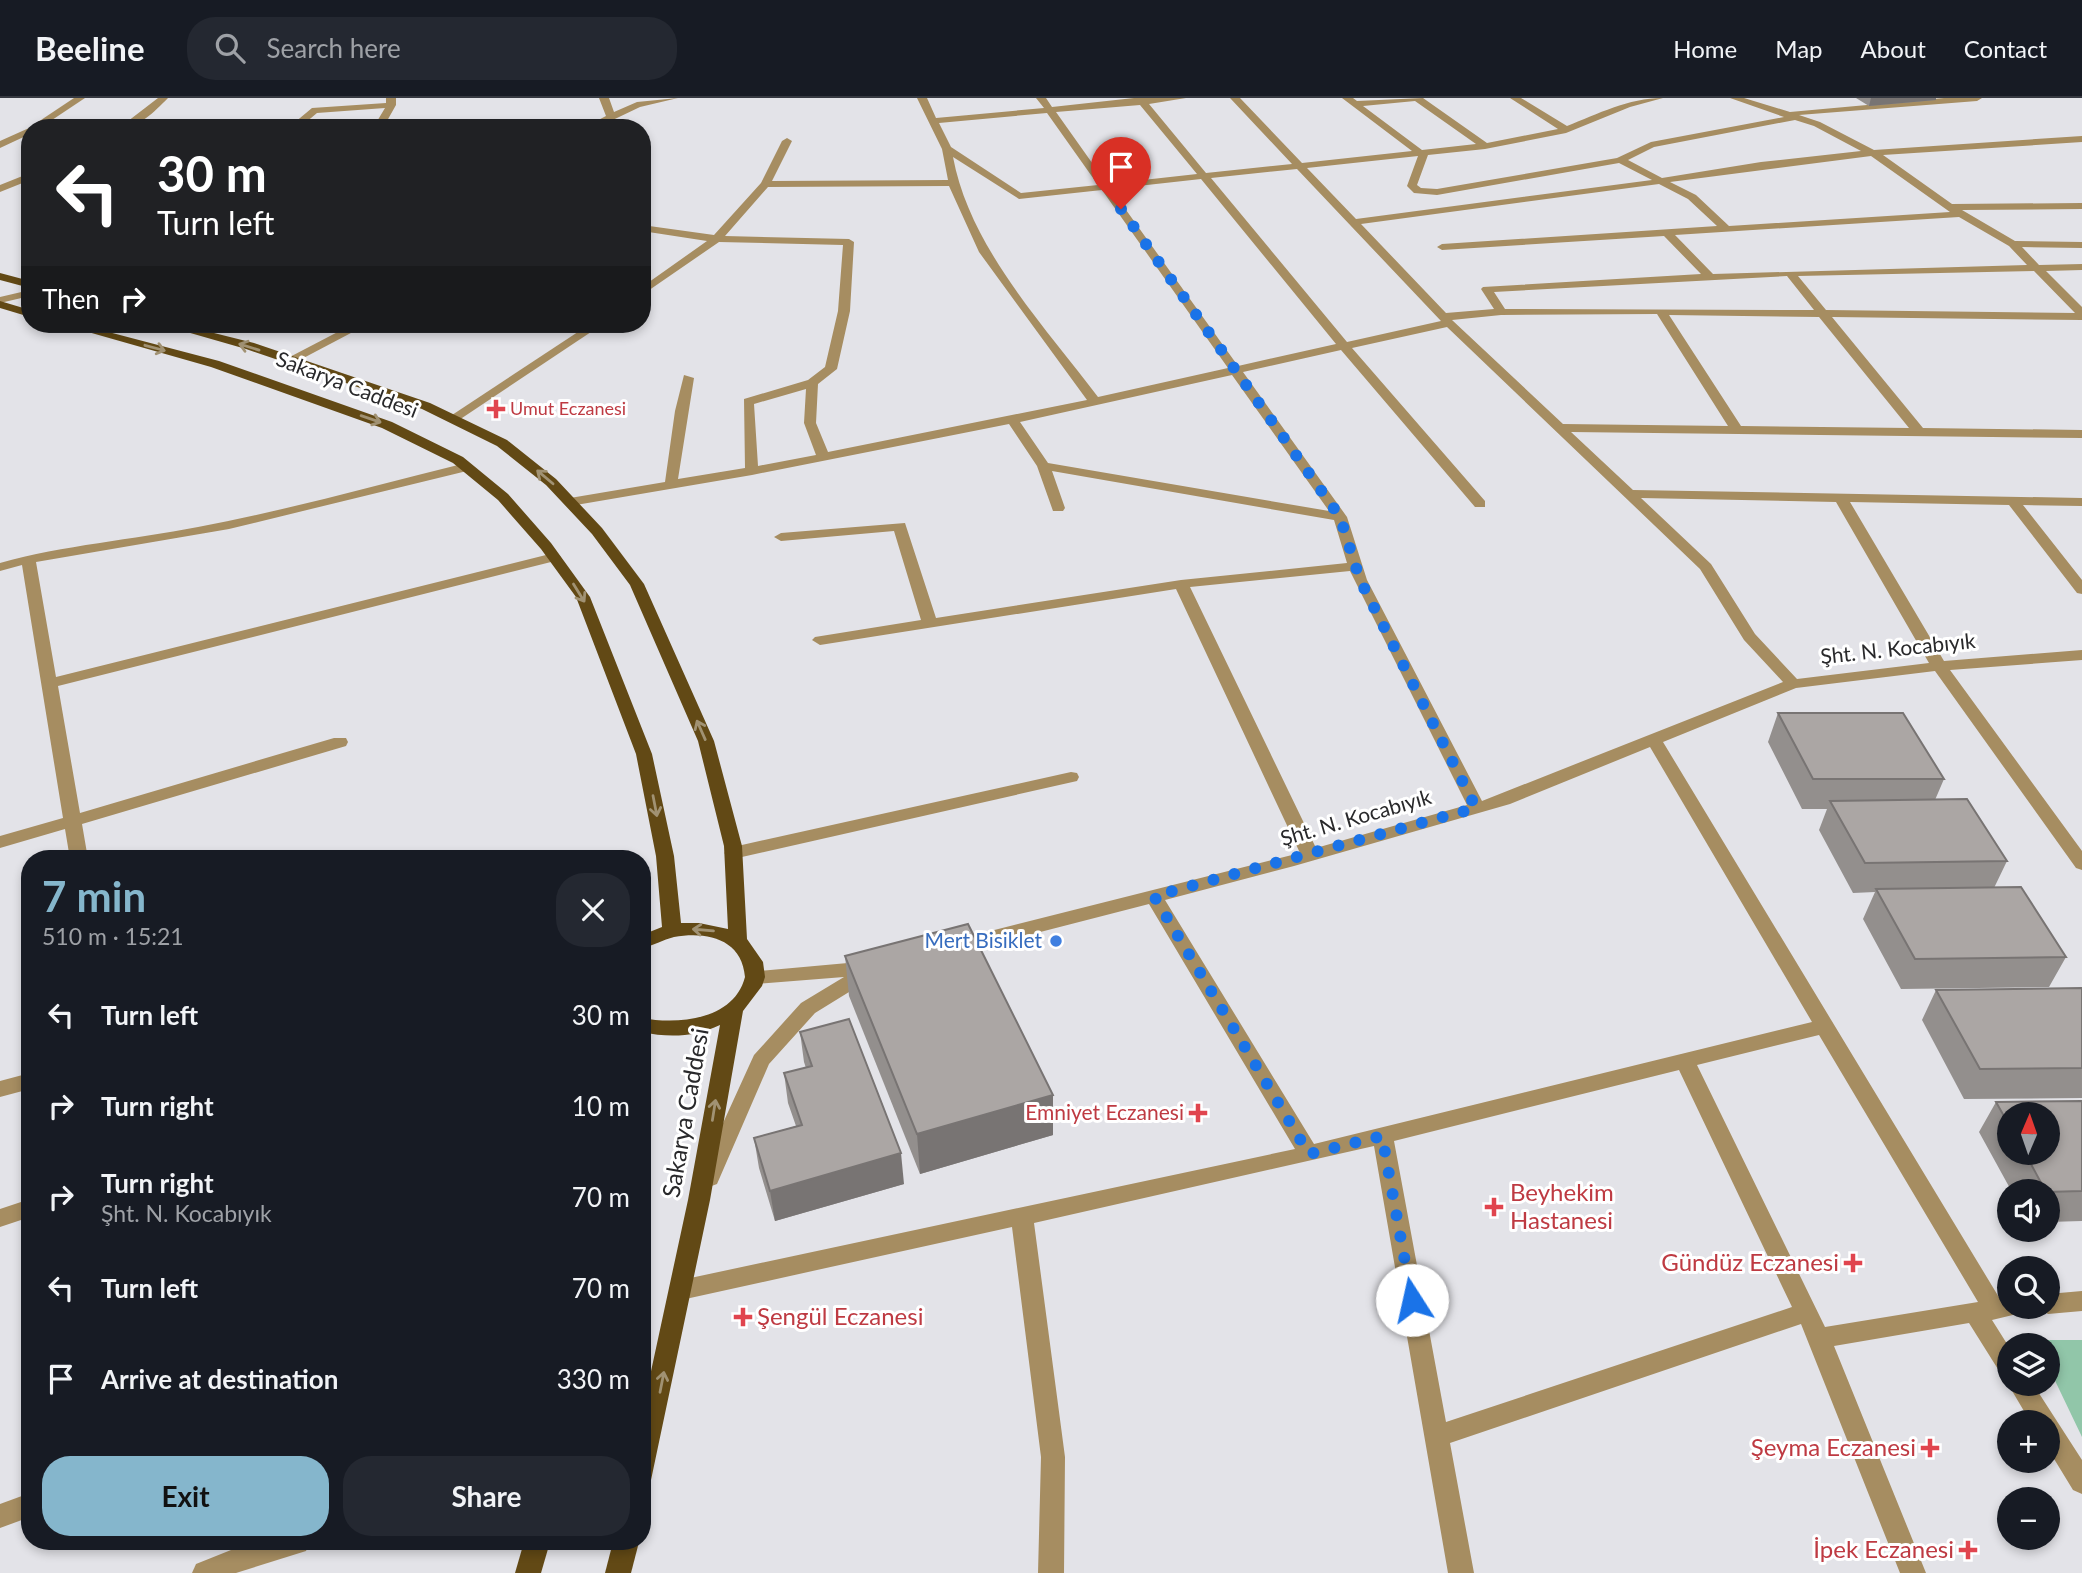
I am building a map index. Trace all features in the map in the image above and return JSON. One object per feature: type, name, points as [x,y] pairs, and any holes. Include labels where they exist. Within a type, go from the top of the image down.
[{"type":"main road","points":[[0,275],[21,282]]},
{"type":"main road","points":[[0,302],[21,310]]},
{"type":"main road","name":"Sakarya Caddesi","points":[[100,333],[215,364],[375,421],[466,467],[503,497],[554,557],[583,597],[644,754],[665,856],[671,931]]},
{"type":"main road","name":"Sakarya Caddesi","points":[[196,333],[290,360],[426,406],[502,443],[551,482],[597,531],[637,584],[706,741],[733,853],[737,941]]},
{"type":"main road","points":[[651,939],[671,931],[696,928],[719,932],[737,941],[751,954],[755,977],[748,995],[733,1010],[714,1022],[689,1029],[663,1030],[651,1027]]},
{"type":"main road","name":"Sakarya Caddesi","points":[[651,1430],[699,1200],[733,1010]]},
{"type":"main road","points":[[528,1573],[535,1550]]},
{"type":"main road","points":[[618,1573],[623,1550]]},
{"type":"street","points":[[47,119],[80,98]]},
{"type":"street","points":[[139,119],[163,98]]},
{"type":"street","points":[[604,98],[611,117]]},
{"type":"street","points":[[607,119],[637,105],[673,98]]},
{"type":"street","points":[[922,98],[947,149],[953,183],[984,252],[1095,402]]},
{"type":"street","points":[[1041,98],[1340,517],[1360,580],[1476,808]]},
{"type":"street","points":[[934,121],[1181,98]]},
{"type":"street","points":[[1235,98],[1447,320],[1633,494],[1706,567],[1749,637],[1793,684]]},
{"type":"street","points":[[1351,101],[1417,98],[1485,146]]},
{"type":"street","points":[[1515,98],[1566,130]]},
{"type":"street","points":[[1615,98],[1627,105]]},
{"type":"street","points":[[947,149],[1019,196],[1423,155],[1485,146],[1566,130],[1627,105],[1658,98]]},
{"type":"street","points":[[1735,98],[1796,117],[1846,137],[1872,152],[1949,207],[2013,244],[2082,315]]},
{"type":"street","points":[[1784,113],[1977,98]]},
{"type":"street","points":[[1140,100],[1343,345],[1480,504]]},
{"type":"street","points":[[304,119],[315,110],[391,101]]},
{"type":"street","points":[[382,119],[391,101]]},
{"type":"street","points":[[1351,101],[1423,155]]},
{"type":"street","points":[[1423,155],[1412,186],[1419,191],[1437,191],[1620,160],[1651,145],[1796,117]]},
{"type":"street","points":[[0,145],[21,134]]},
{"type":"street","points":[[1356,222],[1645,185],[1661,180],[1872,152],[2082,139]]},
{"type":"street","points":[[651,286],[717,240],[765,184],[787,141]]},
{"type":"street","points":[[1620,160],[1692,197],[1725,228]]},
{"type":"street","points":[[0,189],[21,180]]},
{"type":"street","points":[[765,184],[953,183]]},
{"type":"street","points":[[1949,207],[2082,206]]},
{"type":"street","points":[[1442,247],[1962,214]]},
{"type":"street","points":[[651,229],[717,240],[849,242],[844,311],[831,369],[812,383],[748,402],[752,471]]},
{"type":"street","points":[[1667,233],[1710,277]]},
{"type":"street","points":[[2013,244],[2082,245]]},
{"type":"street","points":[[1501,312],[1488,289],[1790,273],[2082,267]]},
{"type":"street","points":[[1790,273],[1918,431]]},
{"type":"street","points":[[0,302],[21,296]]},
{"type":"street","points":[[1661,311],[1735,429]]},
{"type":"street","points":[[570,502],[752,471],[1012,420],[1447,320],[1501,312],[1823,311],[2082,315]]},
{"type":"street","points":[[290,360],[344,333]]},
{"type":"street","points":[[452,419],[583,333]]},
{"type":"street","points":[[671,485],[688,378]]},
{"type":"street","points":[[812,383],[810,423],[823,457]]},
{"type":"street","points":[[1012,420],[1044,466],[1058,508]]},
{"type":"street","points":[[1562,428],[2082,434]]},
{"type":"street","points":[[1044,466],[1340,517]]},
{"type":"street","points":[[0,567],[29,558],[196,532],[346,499],[466,467]]},
{"type":"street","points":[[1633,494],[2082,502]]},
{"type":"street","points":[[1841,498],[1939,666],[2082,864]]},
{"type":"street","points":[[2013,501],[2082,590]]},
{"type":"street","points":[[781,537],[900,526],[930,623]]},
{"type":"street","points":[[49,683],[554,557]]},
{"type":"street","points":[[29,558],[77,850]]},
{"type":"street","points":[[820,640],[1181,584],[1356,566]]},
{"type":"street","points":[[1181,584],[1310,855]]},
{"type":"street","name":"Şht. N. Kocabıyık","points":[[939,951],[1310,855],[1504,800],[1793,684],[1939,666],[2082,655]]},
{"type":"street","points":[[1654,741],[1992,1309],[1999,1333]]},
{"type":"street","points":[[0,842],[340,742]]},
{"type":"street","points":[[733,853],[1070,777]]},
{"type":"street","points":[[1154,896],[1309,1154]]},
{"type":"street","points":[[699,1200],[761,1060],[808,1008],[878,967],[755,977]]},
{"type":"street","points":[[681,1290],[1309,1154],[1825,1026]]},
{"type":"street","points":[[1685,1062],[1819,1338],[1913,1573]]},
{"type":"street","points":[[0,1089],[21,1083]]},
{"type":"street","points":[[1382,1136],[1461,1573]]},
{"type":"street","points":[[0,1218],[21,1211]]},
{"type":"street","points":[[1022,1216],[1053,1457],[1051,1573]]},
{"type":"street","points":[[2060,1303],[2082,1301]]},
{"type":"street","points":[[1819,1338],[1992,1309]]},
{"type":"street","points":[[1436,1437],[1806,1312]]},
{"type":"street","points":[[2060,1447],[2082,1482]]},
{"type":"street","points":[[0,1516],[21,1508]]},
{"type":"street","points":[[205,1573],[267,1550]]},
{"type":"green space","points":[[2060,1340],[2082,1340],[2082,1437],[2060,1391]]},
{"type":"building","points":[[1778,713],[1903,713],[1944,779],[1813,779]]},
{"type":"building","points":[[1967,799],[2007,861],[1865,863],[1830,801]]},
{"type":"building","points":[[2021,887],[2066,957],[1915,959],[1876,889]]},
{"type":"building","points":[[968,924],[1053,1095],[917,1134],[845,956]]},
{"type":"building","points":[[2082,988],[2082,1068],[1980,1069],[1936,990]]},
{"type":"building","points":[[849,1019],[901,1153],[770,1191],[754,1138],[802,1125],[784,1073],[812,1066],[800,1032]]},
{"type":"building","points":[[2082,1101],[2082,1191],[2060,1192],[2060,1179],[2039,1179],[2032,1166],[2060,1166],[2060,1102],[1996,1102]]},
{"type":"place","name":"Umut Eczanesi","points":[[496,409]]},
{"type":"place","name":"Mert Bisiklet","points":[[1056,941]]},
{"type":"place","name":"Emniyet Eczanesi","points":[[1198,1113]]},
{"type":"place","name":"Beyhekim Hastanesi","points":[[1494,1207]]},
{"type":"place","name":"Gündüz Eczanesi","points":[[1853,1263]]},
{"type":"place","name":"Şengül Eczanesi","points":[[743,1317]]},
{"type":"place","name":"Şeyma Eczanesi","points":[[1930,1448]]},
{"type":"place","name":"İpek Eczanesi","points":[[1968,1550]]},
{"type":"route","points":[[1121,209],[1340,517],[1360,580],[1476,808],[1287,862],[1154,896],[1309,1154],[1382,1136],[1412,1300]]}]
